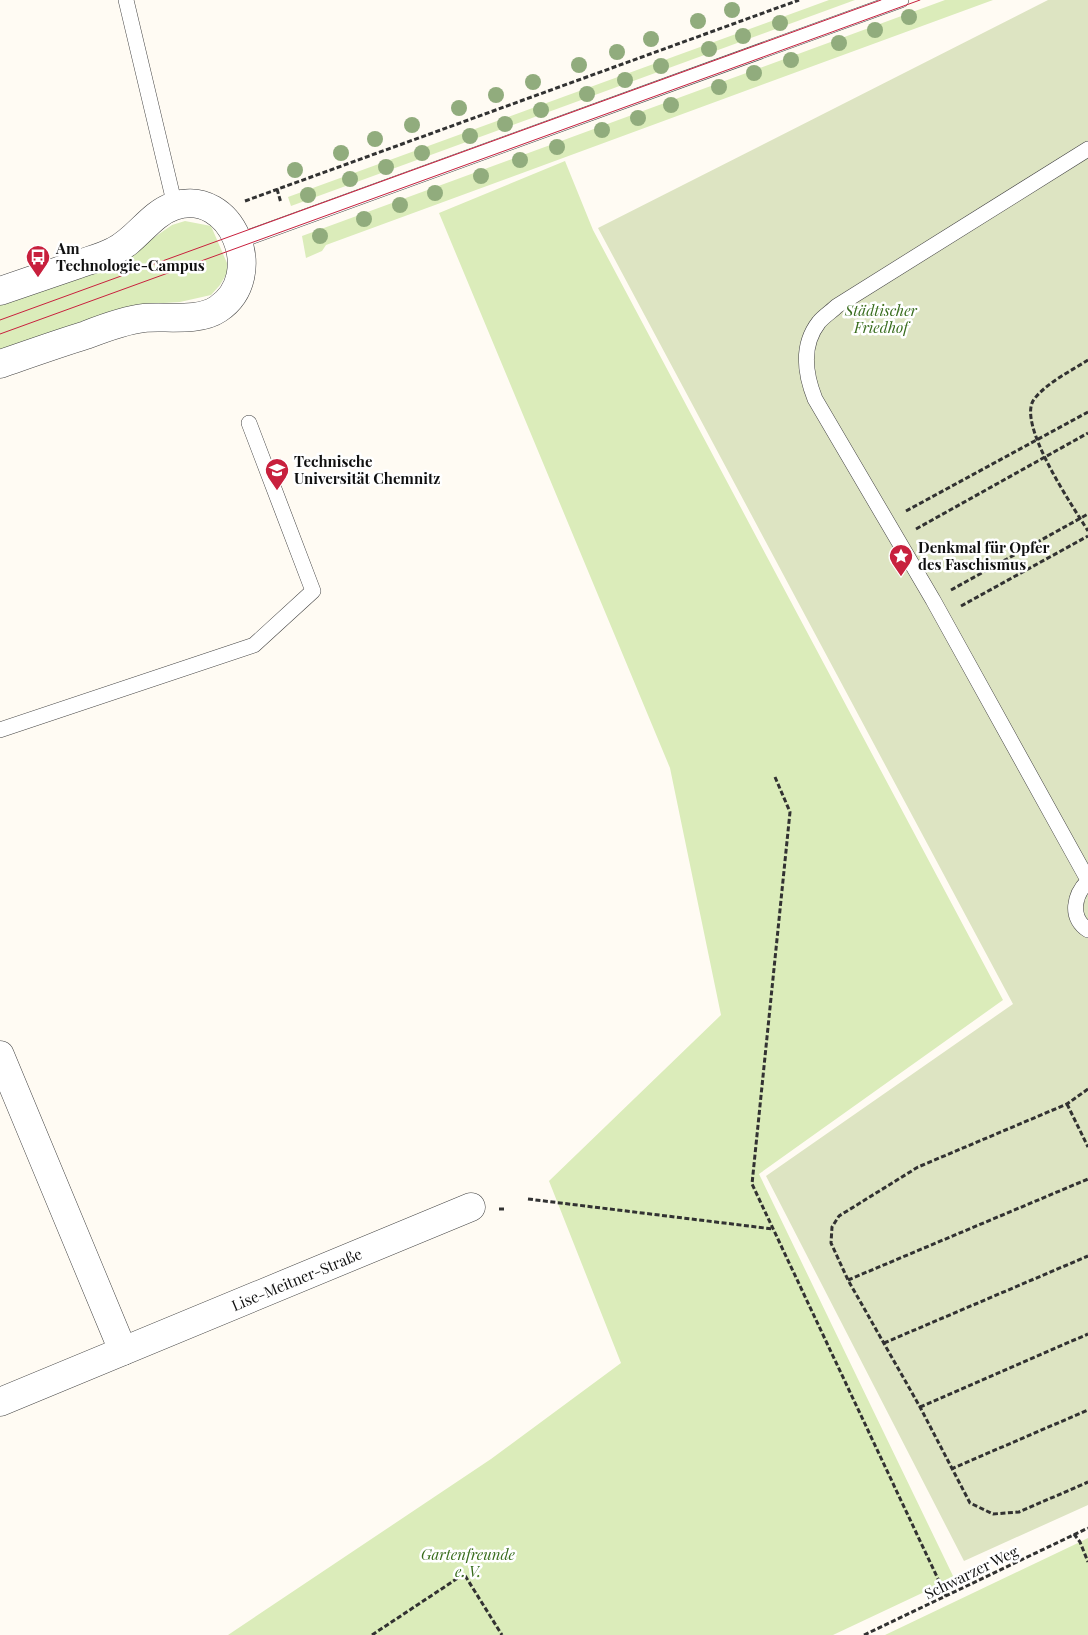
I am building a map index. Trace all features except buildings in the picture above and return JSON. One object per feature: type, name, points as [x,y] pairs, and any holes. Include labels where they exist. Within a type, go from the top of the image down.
[{"type":"street","points":[[0,291],[115,251],[140,234],[157,215],[175,206],[192,204],[215,211],[228,222],[242,247],[243,275],[234,296],[218,309],[208,314],[142,318],[107,327],[0,364]]},
{"type":"street","points":[[0,1054],[123,1351]]},
{"type":"street","name":"Lise-Meitner-Straße","points":[[0,1402],[471,1207]]},
{"type":"lane","points":[[126,0],[175,206]]},
{"type":"lane","points":[[238,241],[901,0]]},
{"type":"lane","points":[[1088,149],[837,306],[820,322],[806,354],[808,383],[815,400],[933,600],[1088,880],[1079,890],[1075,902],[1076,915],[1088,930]]},
{"type":"lane","points":[[0,730],[254,645],[313,591],[249,423]]},
{"type":"path","points":[[240,198],[245,201],[799,0]]},
{"type":"path","points":[[276,189],[282,206]]},
{"type":"path","points":[[1088,360],[1034,398],[1029,413],[1036,441],[1088,531]]},
{"type":"path","points":[[887,521],[1088,412]]},
{"type":"path","points":[[898,539],[1088,433]]},
{"type":"path","points":[[933,600],[1088,514]]},
{"type":"path","points":[[942,616],[1088,536]]},
{"type":"path","points":[[774,777],[790,812],[752,1184],[946,1596]]},
{"type":"path","points":[[1088,1089],[1067,1104],[918,1167],[839,1216],[832,1228],[832,1243],[848,1280],[920,1407],[970,1503],[993,1514],[1019,1512],[1088,1482]]},
{"type":"path","points":[[1067,1104],[1088,1147]]},
{"type":"path","points":[[848,1280],[1088,1179]]},
{"type":"path","points":[[528,1199],[773,1230]]},
{"type":"path","points":[[884,1343],[1088,1256]]},
{"type":"path","points":[[920,1407],[1088,1334]]},
{"type":"path","points":[[951,1469],[1088,1410]]},
{"type":"path","name":"Schwarzer Weg","points":[[864,1635],[1088,1528]]},
{"type":"path","points":[[1074,1534],[1080,1542],[1088,1562]]},
{"type":"path","points":[[372,1635],[464,1574],[502,1635]]},
{"type":"green space","points":[[829,0],[855,0],[291,206],[288,197]]},
{"type":"green space","points":[[945,0],[993,0],[326,245],[322,251],[306,258],[302,236]]},
{"type":"green space","name":"Städtischer Friedhof","points":[[1048,0],[1088,0],[1088,1505],[964,1561],[766,1176],[1013,1004],[598,228]]},
{"type":"green space","name":"Gartenfreunde e. V.","points":[[565,161],[593,230],[1003,1000],[759,1174],[954,1578],[833,1635],[228,1635],[491,1459],[621,1363],[549,1181],[721,1015],[670,768],[439,213]]},
{"type":"green space","points":[[185,221],[211,226],[227,263],[227,273],[211,295],[180,302],[147,304],[0,355],[0,301],[136,250],[172,225]]},
{"type":"green space","points":[[1088,1538],[1088,1635],[885,1635],[1080,1542]]},
{"type":"tram line","points":[[0,320],[881,0]]},
{"type":"tram line","points":[[0,334],[920,0]]},
{"type":"place","name":"Am Technologie-Campus","points":[[38,278]]},
{"type":"place","name":"Technische Universität Chemnitz","points":[[277,491]]},
{"type":"place","name":"Denkmal für Opfer des Faschismus","points":[[901,577]]}]
